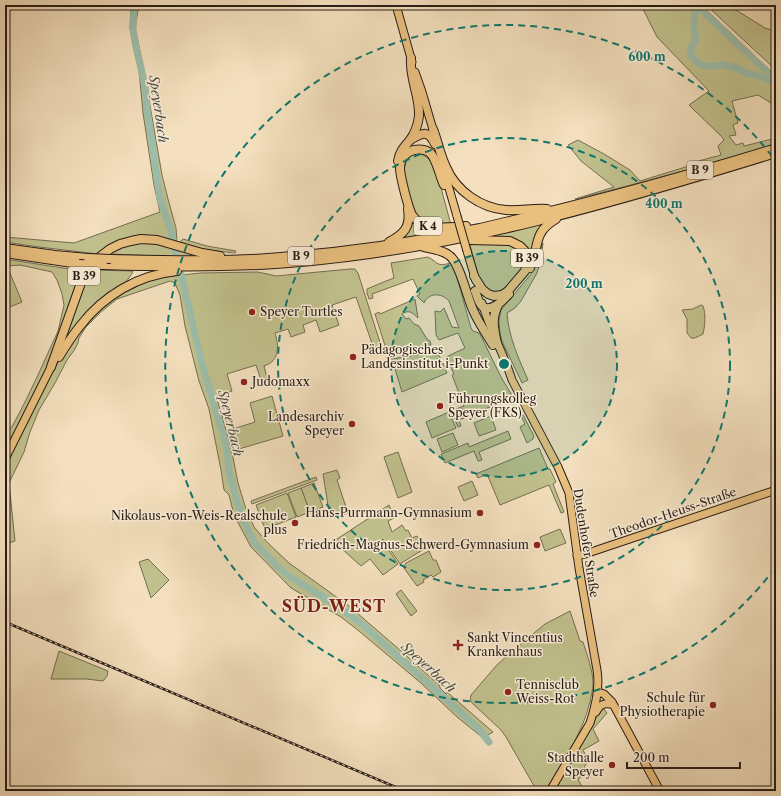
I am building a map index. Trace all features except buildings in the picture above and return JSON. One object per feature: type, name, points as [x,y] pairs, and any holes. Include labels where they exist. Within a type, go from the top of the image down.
[{"type":"highway","name":"B 39","points":[[384,245],[402,235],[408,226],[408,209],[398,177],[397,167],[398,157],[401,150],[410,140],[419,116],[419,93],[410,65],[411,58]]},
{"type":"highway","name":"B 39","points":[[432,132],[438,148]]},
{"type":"highway","name":"B 39","points":[[432,132],[450,177],[454,183],[469,196],[491,208],[517,211],[538,208],[561,212]]},
{"type":"highway","points":[[410,140],[422,134],[432,132]]},
{"type":"highway","name":"B 9","points":[[216,267],[289,263],[362,255],[420,246],[481,234],[561,212],[776,148]]},
{"type":"highway","name":"K 4","points":[[444,185],[433,157],[429,152],[418,149],[408,152],[402,158],[400,167],[402,180],[411,213],[417,220],[425,225],[440,227],[497,224]]},
{"type":"highway","name":"B 9","points":[[191,266],[241,260],[317,254],[435,237],[561,212],[644,193],[776,153]]},
{"type":"highway","name":"B 9","points":[[495,344],[493,322],[498,305],[528,272],[533,262],[538,237],[542,229],[561,212]]},
{"type":"highway","name":"B 39","points":[[51,368],[82,280],[93,262],[110,249],[131,241],[157,240],[202,254],[241,260]]},
{"type":"highway","name":"B 39","points":[[450,240],[510,241],[520,246],[526,252],[528,260],[525,271],[508,291],[502,295],[494,296],[482,290],[474,276]]},
{"type":"highway","name":"K 4","points":[[420,246],[439,250],[450,256],[455,261],[474,312],[495,344]]},
{"type":"highway","points":[[5,248],[55,255],[111,259],[171,266]]},
{"type":"highway","points":[[5,253],[57,262],[79,264],[171,266]]},
{"type":"highway","name":"B 39","points":[[51,368],[86,318],[104,301],[122,288],[159,274],[171,266],[216,267]]},
{"type":"highway","points":[[475,291],[483,306],[488,308],[498,305]]},
{"type":"main road","name":"B 39","points":[[396,5],[411,58]]},
{"type":"main road","name":"B 39","points":[[419,93],[432,132],[444,185],[455,216]]},
{"type":"main road","name":"B 39","points":[[438,148],[475,291]]},
{"type":"main road","name":"B 39","points":[[465,251],[474,276]]},
{"type":"main road","name":"Dudenhofer Straße","points":[[474,276],[495,344]]},
{"type":"main road","name":"Dudenhofer Straße","points":[[475,291],[484,320],[495,344],[509,370],[512,380],[558,467],[569,492],[577,556],[597,670],[597,695]]},
{"type":"main road","name":"B 39","points":[[5,459],[51,368]]},
{"type":"main road","name":"Theodor-Heuss-Straße","points":[[577,556],[776,490]]},
{"type":"main road","points":[[597,695],[604,694],[612,702],[660,791]]},
{"type":"main road","points":[[597,695],[610,704],[617,712]]},
{"type":"main road","name":"K 4","points":[[590,723],[594,712],[597,695]]},
{"type":"main road","name":"K 4","points":[[550,791],[600,706],[610,704]]},
{"type":"green space","points":[[131,5],[139,5],[135,28],[162,175],[176,228],[177,242],[154,237],[133,236],[114,243],[98,254],[5,242],[5,237],[74,243],[160,212],[154,185],[143,113],[139,71],[130,28]]},
{"type":"green space","points":[[641,5],[701,5],[776,76],[776,106],[758,95],[732,101],[738,123],[733,125],[736,135],[729,136],[736,145],[743,143],[744,146],[776,138],[776,144],[676,173],[575,199],[614,187],[581,161],[568,145],[578,140],[630,170],[640,181],[692,165],[691,163],[721,155],[718,146],[724,140],[689,105],[709,91],[657,37]]},
{"type":"green space","points":[[706,5],[728,5],[765,28],[776,31],[776,70]]},
{"type":"green space","points":[[420,153],[431,160],[436,169],[451,225],[440,225],[420,219],[415,212],[409,195],[404,163],[410,155]]},
{"type":"green space","points":[[411,217],[451,231],[397,241]]},
{"type":"green space","points":[[546,223],[531,261],[526,249],[484,237],[519,230]]},
{"type":"green space","points":[[183,239],[207,246],[236,251],[235,253],[208,250],[181,244],[180,242]]},
{"type":"green space","points":[[150,241],[190,253],[193,257],[109,254],[123,245]]},
{"type":"green space","points":[[505,242],[522,250],[526,264],[505,291],[494,294],[485,288],[479,278],[470,245]]},
{"type":"green space","points":[[543,243],[541,260],[537,273],[521,301],[515,308],[507,313],[517,355],[528,380],[522,383],[502,341],[499,320],[501,310],[531,274]]},
{"type":"green space","points":[[428,257],[438,264],[451,263],[455,270],[471,328],[473,331],[479,333],[501,377],[513,397],[459,420],[461,426],[458,427],[451,411],[464,406],[452,375],[454,374],[446,357],[465,348],[458,333],[439,340],[436,335],[435,311],[440,312],[444,308],[452,327],[459,328],[449,301],[443,296],[432,295],[426,299],[424,303],[417,296],[420,294],[413,279],[372,294],[373,298],[369,299],[367,293],[367,289],[394,278],[391,263]]},
{"type":"green space","points":[[5,259],[82,271],[49,368],[9,446],[5,444],[5,436],[13,425],[25,402],[58,331],[64,305],[57,280],[52,272],[20,265],[7,266],[22,302],[5,309]]},
{"type":"green space","points":[[355,269],[358,273],[383,352],[376,355],[356,297],[332,305],[339,325],[320,332],[316,320],[303,325],[305,332],[291,337],[288,329],[275,333],[277,352],[273,361],[264,366],[267,378],[261,380],[256,365],[227,374],[232,391],[216,396],[231,447],[238,483],[246,509],[254,527],[267,542],[289,563],[349,606],[440,686],[446,694],[447,692],[493,732],[483,738],[359,631],[341,617],[291,588],[251,547],[234,515],[229,495],[224,490],[209,409],[199,381],[185,326],[180,295],[175,283],[170,281],[117,299],[86,327],[79,338],[75,349],[67,360],[39,410],[24,452],[9,483],[15,541],[5,544],[5,468],[40,395],[65,351],[95,314],[120,294],[156,278],[200,273],[258,272],[276,276]]},
{"type":"green space","points":[[90,270],[133,271],[123,286],[63,344],[75,304]]},
{"type":"green space","points":[[415,299],[418,318],[413,313],[409,312],[402,314],[406,319],[409,318],[414,324],[419,326],[427,339],[430,341],[431,345],[387,352],[375,314],[379,312],[380,314]]},
{"type":"green space","points":[[701,305],[703,306],[705,316],[703,334],[695,338],[691,338],[687,333],[687,319],[682,310],[693,309]]},
{"type":"green space","points":[[433,352],[434,355],[439,355],[447,373],[402,392],[392,359]]},
{"type":"green space","points":[[272,396],[283,436],[239,449],[233,429],[255,422],[250,403]]},
{"type":"green space","points":[[449,412],[456,428],[432,438],[426,422]]},
{"type":"green space","points":[[523,415],[534,436],[533,439],[527,443],[520,427],[525,424],[521,416]]},
{"type":"green space","points":[[491,416],[496,430],[479,436],[474,423]]},
{"type":"green space","points":[[508,431],[511,439],[479,452],[482,460],[478,461],[474,451],[445,463],[441,454],[468,443],[469,447]]},
{"type":"green space","points":[[453,433],[458,445],[442,452],[437,439]]},
{"type":"green space","points":[[539,448],[548,469],[550,469],[556,482],[553,484],[564,512],[561,513],[549,485],[500,505],[487,474],[478,478],[476,474]]},
{"type":"green space","points":[[398,452],[412,492],[398,498],[384,457]]},
{"type":"green space","points":[[337,470],[340,478],[337,480],[348,513],[330,518],[323,474]]},
{"type":"green space","points":[[316,477],[317,480],[252,504],[251,501]]},
{"type":"green space","points":[[472,481],[478,495],[464,501],[458,487]]},
{"type":"green space","points":[[314,483],[323,507],[310,512],[301,488]]},
{"type":"green space","points":[[301,488],[310,512],[297,517],[288,493]]},
{"type":"green space","points":[[287,493],[296,517],[265,529],[256,505]]},
{"type":"green space","points":[[389,505],[394,518],[388,521],[392,532],[402,525],[406,531],[408,530],[412,538],[417,536],[424,549],[400,564],[383,539],[382,540],[398,564],[383,575],[370,559],[361,566],[332,540],[337,539]]},
{"type":"green space","points":[[560,529],[566,543],[545,551],[540,537]]},
{"type":"green space","points":[[429,551],[433,560],[436,560],[441,572],[433,577],[431,575],[417,586],[404,566],[406,563]]},
{"type":"green space","points":[[148,559],[169,580],[151,598],[139,562]]},
{"type":"green space","points":[[401,590],[417,611],[411,616],[396,594]]},
{"type":"green space","points":[[570,611],[580,641],[583,642],[590,663],[593,684],[590,702],[582,726],[571,748],[545,791],[537,791],[501,730],[470,700],[471,695],[496,666],[511,652],[545,624]]},
{"type":"green space","points":[[59,651],[108,671],[107,676],[103,681],[86,679],[51,679]]},
{"type":"green space","points":[[603,708],[607,713],[593,729],[599,741],[583,750],[588,760],[584,768],[584,775],[578,779],[584,791],[553,791],[594,722],[600,709]]},
{"type":"waterway","name":"Speyerbach","points":[[134,5],[133,29],[145,88],[160,199],[171,231],[202,364],[223,434],[227,450],[229,472],[241,514],[247,528],[254,542],[287,575],[341,608],[364,626],[477,727],[489,742]]},
{"type":"waterway","points":[[695,5],[694,31],[696,39],[691,48],[691,54],[698,63],[705,66],[723,65],[734,67],[746,73],[759,76],[776,83]]},
{"type":"waterway","points":[[696,5],[776,80]]},
{"type":"railway","points":[[5,622],[405,791]]},
{"type":"place","name":"Speyer Turtles","points":[[252,312]]},
{"type":"place","name":"Pädagogisches Landesinstitut i-Punkt","points":[[353,357]]},
{"type":"place","name":"Judomaxx","points":[[244,382]]},
{"type":"place","name":"Führungskolleg Speyer (FKS)","points":[[440,406]]},
{"type":"place","name":"Landesarchiv Speyer","points":[[352,424]]},
{"type":"place","name":"Hans-Purrmann-Gymnasium","points":[[480,513]]},
{"type":"place","name":"Nikolaus-von-Weis-Realschule plus","points":[[295,523]]},
{"type":"place","name":"Friedrich-Magnus-Schwerd-Gymnasium","points":[[537,545]]},
{"type":"place","name":"Sankt Vincentius Krankenhaus","points":[[458,645]]},
{"type":"place","name":"Tennisclub Weiss-Rot","points":[[508,692]]},
{"type":"place","name":"Schule für Physiotherapie","points":[[713,705]]},
{"type":"place","name":"Stadthalle Speyer","points":[[612,765]]},
{"type":"district","name":"SÜD-WEST","points":[[334,606]]}]
